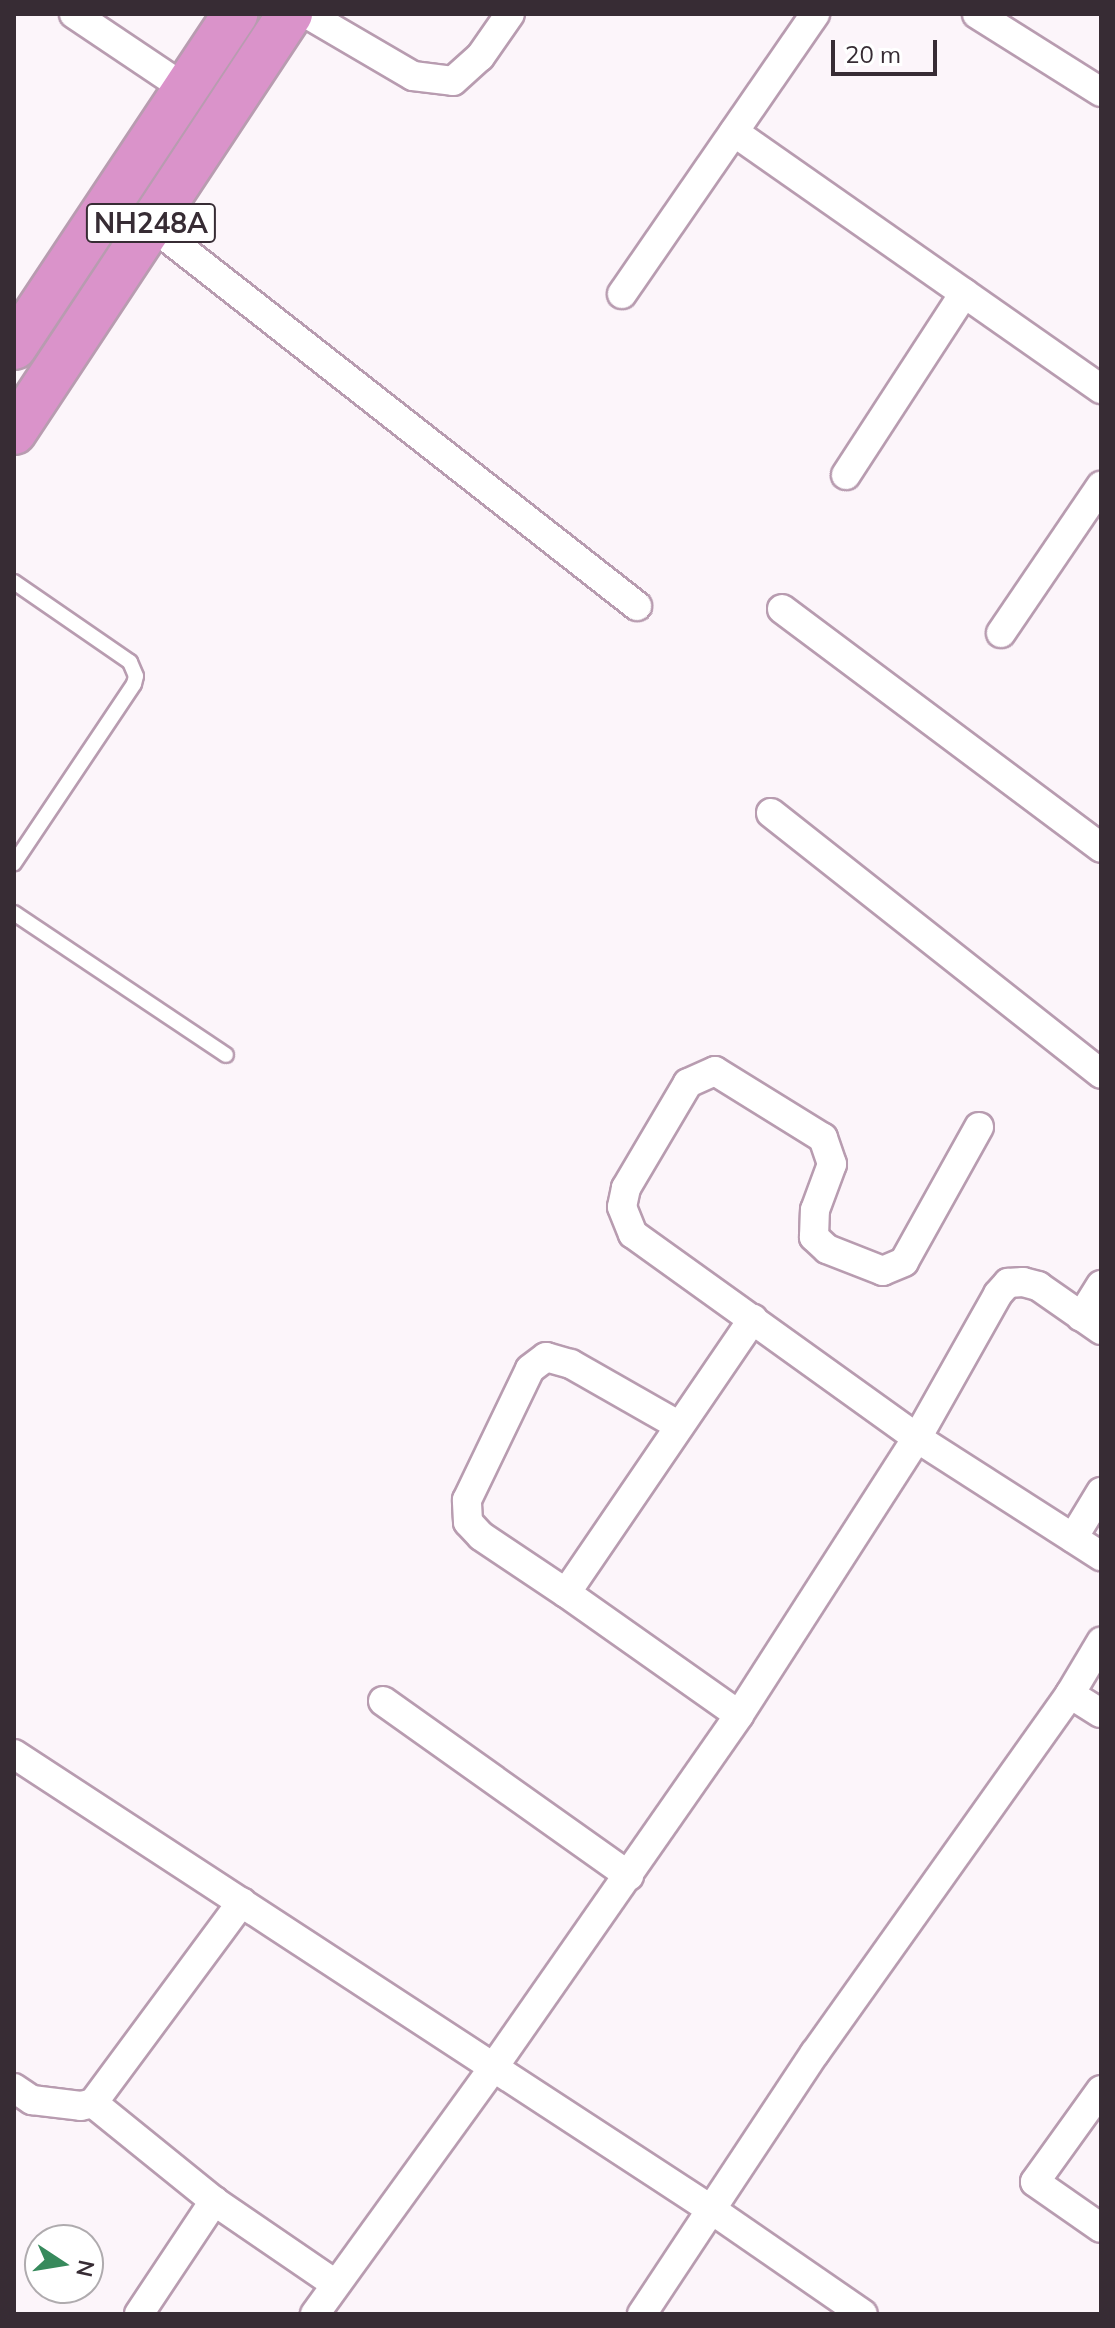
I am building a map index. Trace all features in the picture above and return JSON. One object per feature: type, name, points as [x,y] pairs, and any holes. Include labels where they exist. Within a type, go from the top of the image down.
[{"type":"highway","name":"NH248A","points":[[14,347],[235,14]]},
{"type":"highway","name":"NH248A","points":[[14,432],[290,14]]},
{"type":"street","points":[[74,14],[184,88]]},
{"type":"street","points":[[307,14],[413,76],[453,81],[480,57],[510,14]]},
{"type":"street","points":[[622,294],[815,14]]},
{"type":"street","points":[[977,14],[1101,92]]},
{"type":"street","points":[[734,132],[1101,389]]},
{"type":"street","points":[[150,224],[637,606]]},
{"type":"street","points":[[846,475],[964,293]]},
{"type":"street","points":[[1001,633],[1101,486]]},
{"type":"street","points":[[782,609],[1099,841]]},
{"type":"street","points":[[771,813],[1101,1074]]},
{"type":"street","points":[[979,1127],[904,1262],[883,1271],[827,1249],[814,1237],[812,1224],[815,1210],[832,1164],[823,1138],[727,1075],[715,1071],[688,1083],[626,1188],[622,1207],[633,1234],[917,1438],[1101,1556]]},
{"type":"street","points":[[315,2314],[629,1876],[739,1715],[917,1438],[998,1294],[1008,1283],[1023,1282],[1038,1286],[1091,1324],[1101,1285]]},
{"type":"street","points":[[566,1593],[753,1319]]},
{"type":"street","points":[[678,1425],[571,1364],[546,1357],[530,1369],[467,1500],[468,1522],[481,1536],[739,1715]]},
{"type":"street","points":[[1073,1538],[1101,1492]]},
{"type":"street","points":[[642,2314],[815,2053],[1070,1694],[1101,1642]]},
{"type":"street","points":[[1070,1694],[1101,1713]]},
{"type":"street","points":[[383,1701],[629,1876]]},
{"type":"street","points":[[14,1754],[712,2210],[863,2314]]},
{"type":"street","points":[[93,2103],[242,1902]]},
{"type":"street","points":[[14,2088],[32,2100],[62,2105],[93,2103],[214,2201],[335,2284]]},
{"type":"street","points":[[1101,2090],[1035,2182],[1101,2228]]},
{"type":"street","points":[[139,2314],[214,2201]]},
{"type":"lane","points":[[14,582],[130,662],[136,676],[134,684],[14,863]]},
{"type":"lane","points":[[14,913],[226,1055]]}]
